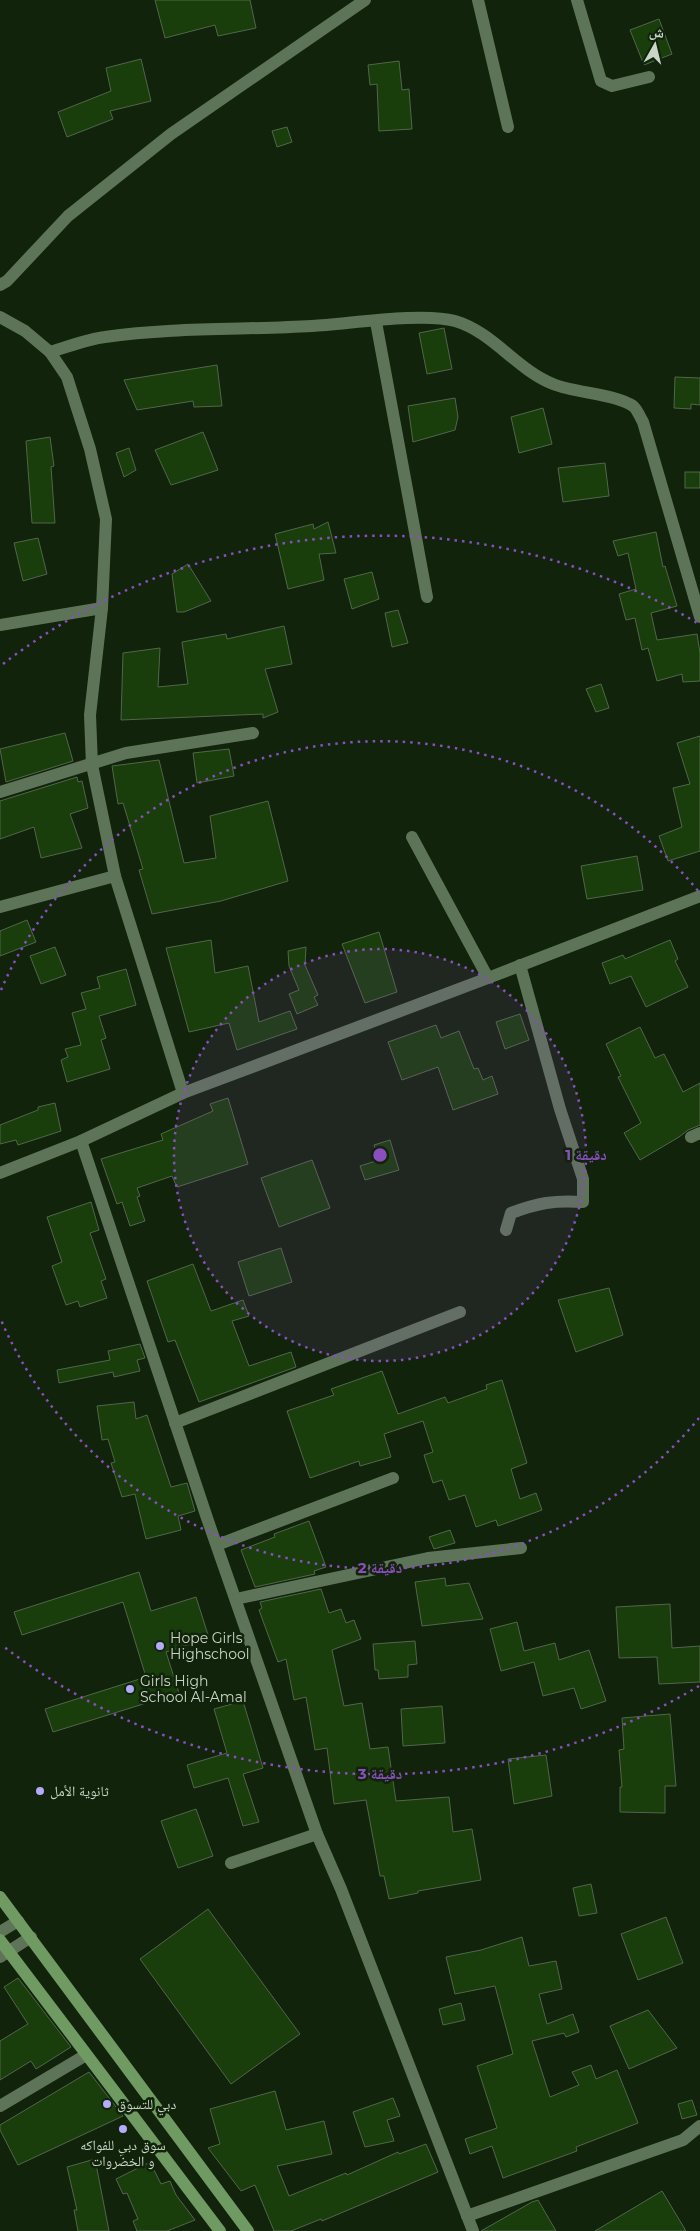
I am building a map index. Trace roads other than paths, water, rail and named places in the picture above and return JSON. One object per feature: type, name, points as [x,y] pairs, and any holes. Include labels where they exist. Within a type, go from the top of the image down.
[{"type":"main road","points":[[0,1897],[248,2231]]},
{"type":"main road","points":[[0,1940],[4,1954],[86,2055],[220,2231]]},
{"type":"street","points":[[0,285],[8,281],[68,216],[171,134],[366,0]]},
{"type":"street","points":[[478,0],[508,127]]},
{"type":"street","points":[[578,0],[601,82],[612,86],[649,77]]},
{"type":"street","points":[[0,318],[25,331],[50,352],[67,377],[90,449],[106,519],[102,608],[90,715],[92,765],[115,876],[183,1093]]},
{"type":"street","points":[[50,352],[104,337],[420,319],[455,321],[481,333],[518,364],[546,381],[570,391],[614,399],[633,406],[643,422],[700,617]]},
{"type":"street","points":[[376,322],[427,597]]},
{"type":"street","points":[[0,625],[102,608]]},
{"type":"street","points":[[0,792],[126,753],[253,733]]},
{"type":"street","points":[[412,838],[488,978]]},
{"type":"street","points":[[0,907],[115,876]]},
{"type":"street","points":[[0,1173],[81,1141],[183,1093],[700,896]]},
{"type":"street","points":[[506,1230],[511,1213],[538,1203],[558,1200],[583,1202],[583,1180],[560,1110],[520,965]]},
{"type":"street","points":[[81,1141],[175,1423],[317,1834],[341,1889],[473,2231]]},
{"type":"street","points":[[175,1423],[460,1312]]},
{"type":"street","points":[[217,1545],[392,1478]]},
{"type":"street","points":[[236,1599],[428,1558],[521,1548]]},
{"type":"street","points":[[232,1863],[317,1834]]},
{"type":"street","points":[[0,1932],[18,1921]]},
{"type":"street","points":[[4,1954],[31,1938]]},
{"type":"street","points":[[0,2106],[86,2055]]},
{"type":"street","points":[[467,2216],[683,2140],[700,2126]]},
{"type":"place","name":"Hope Girls Highschool","points":[[160,1646]]},
{"type":"place","name":"Girls High School Al-Amal","points":[[130,1689]]},
{"type":"place","name":"ثانوية الأمل","points":[[40,1791]]},
{"type":"place","name":"دبي للتسوق","points":[[107,2104]]},
{"type":"place","name":"سوق دبي للفواكه و الخضروات","points":[[123,2129]]}]
